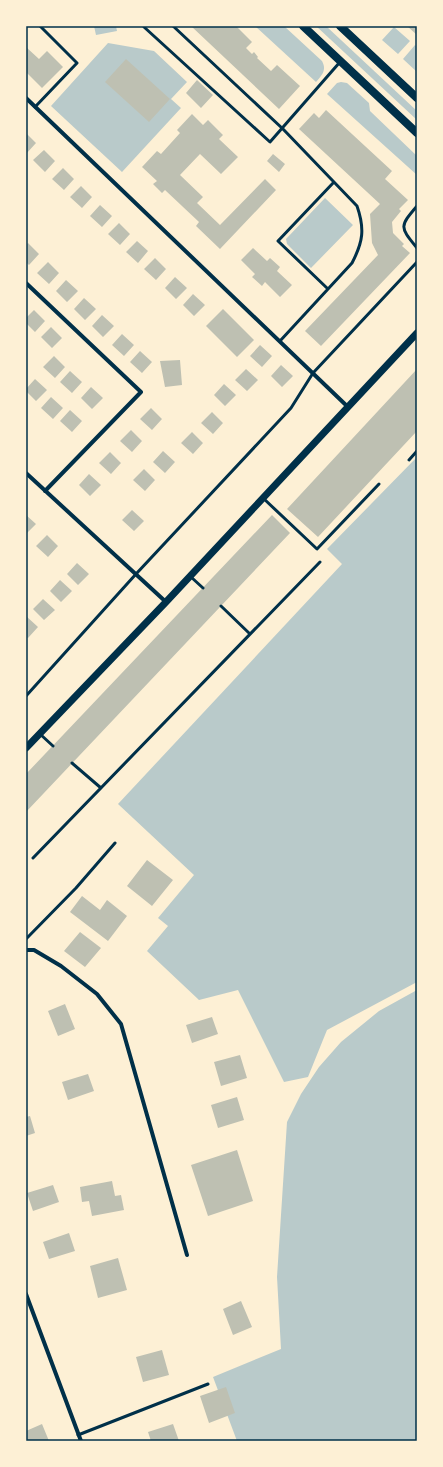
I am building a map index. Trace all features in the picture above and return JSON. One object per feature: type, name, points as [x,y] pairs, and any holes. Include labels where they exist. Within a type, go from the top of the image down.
[{"type":"main road","points":[[303,26],[417,132]]},
{"type":"main road","points":[[345,28],[417,98]]},
{"type":"street","points":[[26,98],[348,407]]},
{"type":"street","points":[[26,282],[142,392],[45,491]]},
{"type":"street","points":[[26,748],[166,602],[417,334]]},
{"type":"street","points":[[26,473],[166,602]]},
{"type":"street","points":[[26,950],[34,950],[61,966],[97,994],[121,1024],[187,1254]]},
{"type":"street","points":[[26,1294],[81,1441]]},
{"type":"lane","points":[[35,107],[77,63],[40,26]]},
{"type":"lane","points":[[146,26],[144,27],[270,142],[340,61]]},
{"type":"lane","points":[[173,26],[283,128],[357,206],[362,220],[362,236],[359,250],[352,263],[280,341]]},
{"type":"lane","points":[[328,289],[278,242],[334,182]]},
{"type":"lane","points":[[417,206],[406,219],[403,228],[405,233],[417,248]]},
{"type":"lane","points":[[26,696],[136,574],[291,408],[313,373],[417,262]]},
{"type":"lane","points":[[409,460],[417,451]]},
{"type":"lane","points":[[263,498],[317,549],[379,484]]},
{"type":"lane","points":[[33,858],[320,562]]},
{"type":"lane","points":[[190,576],[203,588]]},
{"type":"lane","points":[[221,606],[250,634]]},
{"type":"lane","points":[[40,734],[53,746]]},
{"type":"lane","points":[[72,763],[101,788]]},
{"type":"lane","points":[[26,939],[76,888],[115,842]]},
{"type":"lane","points":[[78,1435],[208,1384]]},
{"type":"shaded area","points":[[94,26],[116,26],[117,31],[96,35]]},
{"type":"shaded area","points":[[255,26],[284,26],[322,61],[324,70],[322,75],[316,82]]},
{"type":"shaded area","points":[[316,26],[326,26],[417,111],[417,120]]},
{"type":"shaded area","points":[[394,27],[410,41],[398,54],[382,40]]},
{"type":"shaded area","points":[[108,43],[154,51],[187,82],[171,99],[181,108],[122,172],[51,106]]},
{"type":"shaded area","points":[[415,45],[417,47],[417,72],[403,59]]},
{"type":"shaded area","points":[[337,83],[347,83],[369,103],[370,111],[417,156],[417,175],[327,94]]},
{"type":"shaded area","points":[[325,198],[353,225],[311,268],[287,244],[286,239]]},
{"type":"shaded area","points":[[417,457],[417,982],[327,1030],[308,1077],[284,1082],[238,990],[199,1000],[147,951],[168,926],[158,918],[194,875],[118,804],[342,564],[327,549]]},
{"type":"shaded area","points":[[417,990],[417,1441],[237,1441],[213,1377],[281,1349],[277,1277],[287,1122],[301,1094],[319,1067],[341,1042],[379,1011]]},
{"type":"building","points":[[191,26],[236,26],[252,42],[246,48],[252,54],[254,52],[258,57],[257,58],[271,71],[277,65],[300,86],[279,109]]},
{"type":"building","points":[[407,26],[417,26],[417,35]]},
{"type":"building","points":[[26,47],[39,59],[47,51],[63,67],[42,88],[26,72]]},
{"type":"building","points":[[126,59],[170,99],[149,122],[105,82]]},
{"type":"building","points":[[197,80],[213,95],[201,108],[186,93]]},
{"type":"building","points":[[326,110],[392,171],[385,179],[408,200],[399,209],[401,211],[392,222],[393,233],[404,244],[402,246],[410,253],[321,346],[305,331],[378,255],[372,243],[370,214],[380,204],[299,129],[314,113],[319,118]]},
{"type":"building","points":[[192,114],[203,125],[208,120],[223,135],[219,139],[238,157],[221,174],[200,154],[180,175],[203,197],[197,203],[220,225],[265,179],[276,190],[220,249],[196,226],[199,222],[165,190],[162,193],[153,184],[157,181],[142,167],[157,151],[161,154],[180,133],[177,130]]},
{"type":"building","points":[[26,133],[36,143],[26,154]]},
{"type":"building","points":[[44,150],[55,161],[45,172],[33,160]]},
{"type":"building","points":[[273,154],[285,164],[279,172],[267,161]]},
{"type":"building","points":[[63,168],[74,179],[64,190],[52,179]]},
{"type":"building","points":[[81,186],[92,197],[82,208],[70,197]]},
{"type":"building","points":[[100,205],[112,216],[102,227],[90,216]]},
{"type":"building","points":[[119,223],[130,234],[120,245],[108,234]]},
{"type":"building","points":[[137,241],[148,251],[138,263],[126,252]]},
{"type":"building","points":[[28,243],[39,254],[29,265],[26,262],[26,245]]},
{"type":"building","points":[[253,248],[267,261],[270,258],[280,267],[277,271],[292,285],[280,297],[265,282],[262,286],[252,277],[255,274],[241,260]]},
{"type":"building","points":[[155,258],[166,269],[156,280],[144,269]]},
{"type":"building","points":[[48,262],[59,273],[49,284],[37,273]]},
{"type":"building","points":[[175,277],[187,288],[176,299],[165,288]]},
{"type":"building","points":[[66,280],[78,291],[67,302],[56,291]]},
{"type":"building","points":[[193,294],[205,305],[194,316],[183,305]]},
{"type":"building","points":[[84,298],[96,309],[85,320],[74,309]]},
{"type":"building","points":[[223,309],[254,340],[237,357],[206,326]]},
{"type":"building","points":[[34,310],[45,321],[35,332],[26,323],[26,318]]},
{"type":"building","points":[[102,315],[114,326],[103,337],[92,326]]},
{"type":"building","points":[[51,327],[62,338],[52,348],[41,337]]},
{"type":"building","points":[[122,334],[134,345],[124,356],[112,345]]},
{"type":"building","points":[[260,345],[272,356],[262,367],[250,356]]},
{"type":"building","points":[[140,351],[152,362],[142,373],[130,362]]},
{"type":"building","points":[[54,356],[65,367],[55,378],[43,367]]},
{"type":"building","points":[[180,360],[182,385],[165,387],[160,361]]},
{"type":"building","points":[[281,365],[293,376],[282,387],[271,376]]},
{"type":"building","points":[[246,369],[258,380],[247,391],[235,380]]},
{"type":"building","points":[[417,369],[417,431],[318,537],[287,509]]},
{"type":"building","points":[[70,371],[82,382],[72,393],[60,382]]},
{"type":"building","points":[[35,379],[47,390],[36,401],[26,391]]},
{"type":"building","points":[[224,384],[236,395],[225,406],[214,395]]},
{"type":"building","points":[[91,387],[103,398],[92,409],[81,398]]},
{"type":"building","points":[[51,397],[63,408],[53,419],[41,408]]},
{"type":"building","points":[[151,408],[162,419],[152,430],[140,419]]},
{"type":"building","points":[[70,410],[82,421],[72,432],[60,421]]},
{"type":"building","points":[[212,412],[223,423],[213,434],[201,423]]},
{"type":"building","points":[[131,430],[142,441],[132,452],[120,441]]},
{"type":"building","points":[[192,432],[203,443],[193,454],[181,443]]},
{"type":"building","points":[[163,451],[175,462],[165,473],[153,462]]},
{"type":"building","points":[[110,452],[121,463],[111,474],[99,463]]},
{"type":"building","points":[[144,469],[155,480],[145,491],[133,480]]},
{"type":"building","points":[[89,474],[101,485],[90,496],[79,485]]},
{"type":"building","points":[[132,510],[144,521],[134,531],[122,520]]},
{"type":"building","points":[[26,515],[36,524],[26,534]]},
{"type":"building","points":[[272,515],[290,533],[26,812],[26,774]]},
{"type":"building","points":[[47,535],[58,546],[48,557],[36,546]]},
{"type":"building","points":[[77,563],[89,574],[78,585],[67,574]]},
{"type":"building","points":[[60,580],[72,591],[61,602],[50,591]]},
{"type":"building","points":[[43,599],[55,610],[44,620],[33,609]]},
{"type":"building","points":[[26,616],[38,627],[28,638],[26,637]]},
{"type":"building","points":[[147,860],[173,880],[152,906],[127,886]]},
{"type":"building","points":[[82,896],[100,910],[107,900],[127,916],[108,941],[70,912]]},
{"type":"building","points":[[80,932],[101,948],[85,967],[64,951]]},
{"type":"building","points":[[65,1004],[75,1029],[58,1036],[48,1011]]},
{"type":"building","points":[[212,1017],[218,1034],[192,1043],[186,1025]]},
{"type":"building","points":[[240,1055],[247,1078],[221,1086],[214,1062]]},
{"type":"building","points":[[88,1074],[94,1091],[68,1100],[62,1082]]},
{"type":"building","points":[[237,1097],[244,1120],[218,1128],[211,1105]]},
{"type":"building","points":[[30,1116],[35,1133],[26,1136],[26,1117]]},
{"type":"building","points":[[237,1150],[253,1201],[208,1216],[191,1165]]},
{"type":"building","points":[[112,1181],[115,1196],[121,1195],[124,1210],[92,1216],[89,1201],[82,1202],[80,1187]]},
{"type":"building","points":[[53,1185],[59,1202],[33,1211],[27,1193]]},
{"type":"building","points":[[69,1233],[75,1251],[49,1259],[43,1242]]},
{"type":"building","points":[[118,1258],[127,1290],[98,1298],[90,1266]]},
{"type":"building","points":[[241,1301],[252,1327],[233,1335],[223,1309]]},
{"type":"building","points":[[162,1350],[169,1375],[143,1382],[136,1357]]},
{"type":"building","points":[[226,1387],[235,1413],[209,1423],[200,1396]]},
{"type":"building","points":[[42,1424],[49,1441],[26,1441],[26,1431]]},
{"type":"building","points":[[173,1424],[179,1441],[151,1441],[148,1432]]}]
